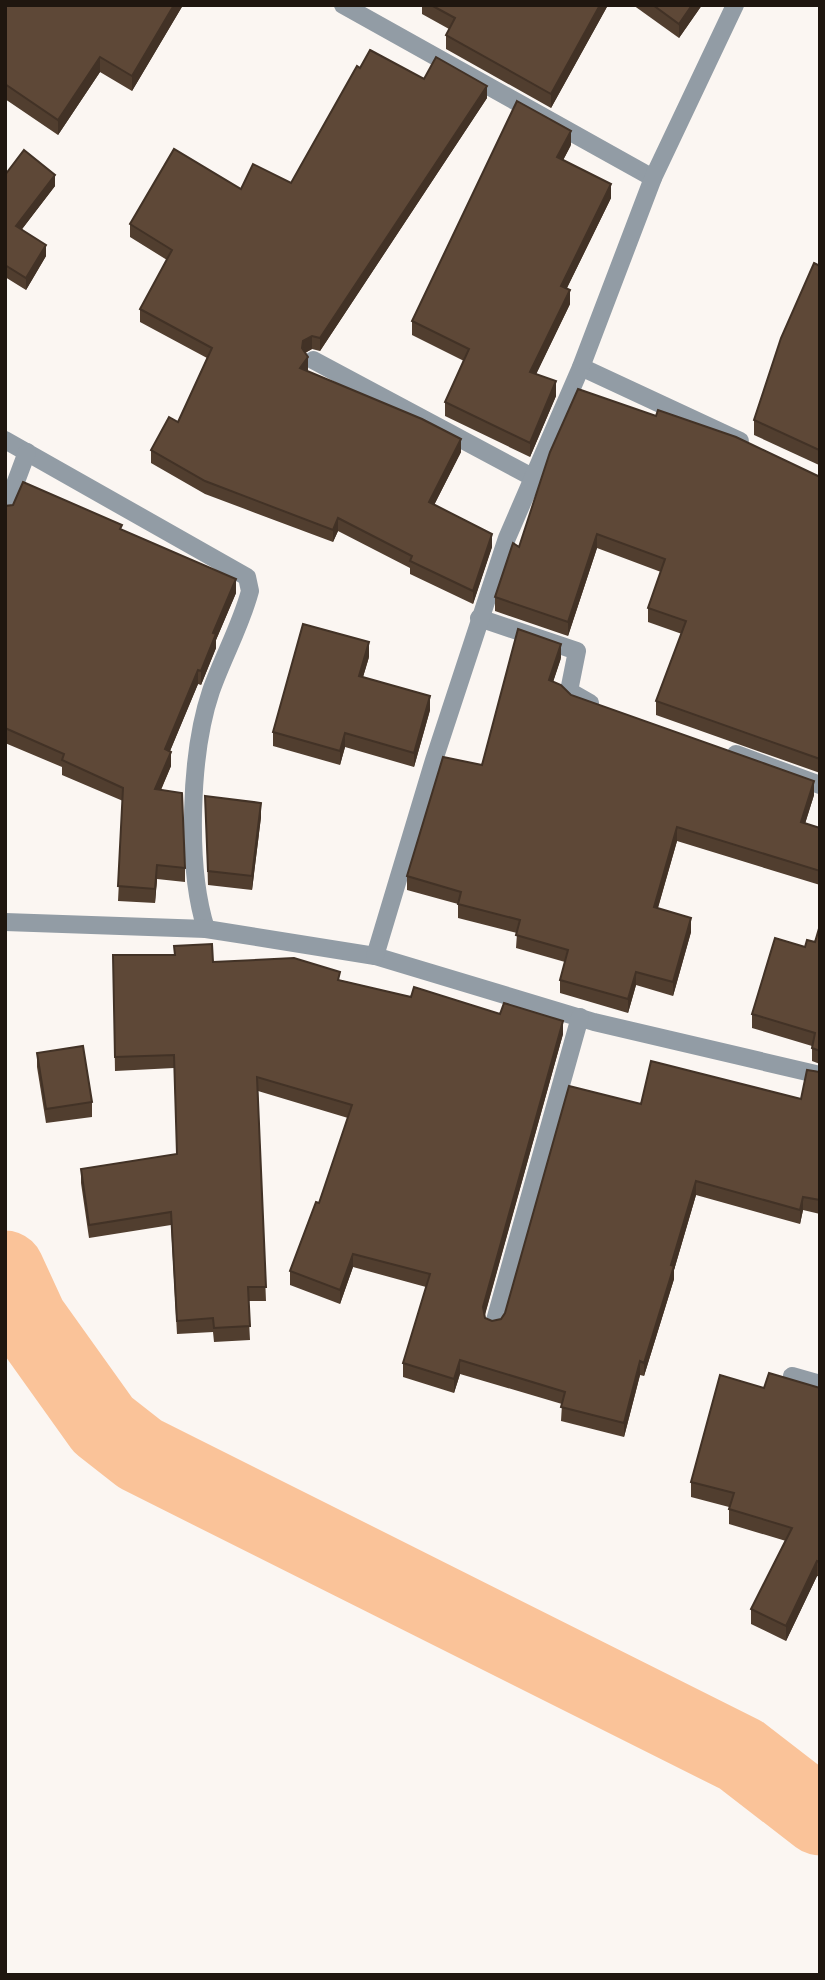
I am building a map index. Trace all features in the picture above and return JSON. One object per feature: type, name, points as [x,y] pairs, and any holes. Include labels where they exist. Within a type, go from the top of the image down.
[{"type":"street","points":[[343,5],[653,178]]},
{"type":"street","points":[[375,956],[479,618],[532,477],[581,368],[653,178],[735,5]]},
{"type":"street","points":[[313,360],[532,477]]},
{"type":"street","points":[[581,368],[757,449]]},
{"type":"street","points":[[5,440],[247,577],[248,597],[210,693],[195,774],[195,868],[206,929]]},
{"type":"street","points":[[5,511],[27,452]]},
{"type":"street","points":[[479,618],[577,651],[569,691],[578,699],[604,708]]},
{"type":"street","points":[[721,748],[820,785]]},
{"type":"street","points":[[5,922],[206,929],[375,956],[580,1017],[820,1074]]},
{"type":"street","points":[[494,1324],[580,1017]]},
{"type":"street","points":[[792,1376],[820,1384]]},
{"type":"building","points":[[5,5],[174,5],[132,76],[100,57],[58,120],[5,84]]},
{"type":"building","points":[[431,5],[600,5],[551,94],[446,35],[455,18]]},
{"type":"building","points":[[653,5],[692,5],[679,24]]},
{"type":"building","points":[[370,50],[424,79],[436,57],[487,86],[320,338],[312,336],[303,341],[302,348],[308,357],[300,368],[422,419],[461,439],[429,502],[492,534],[473,591],[410,561],[412,556],[338,518],[333,530],[205,481],[151,450],[169,417],[178,422],[212,348],[140,309],[172,250],[130,224],[174,149],[241,189],[253,164],[291,183],[357,66],[360,68]]},
{"type":"building","points":[[517,101],[571,131],[557,157],[611,184],[561,286],[570,290],[530,372],[556,381],[530,443],[445,402],[469,349],[412,321]]},
{"type":"building","points":[[24,150],[55,175],[16,226],[46,245],[26,278],[5,265],[5,175]]},
{"type":"building","points":[[814,263],[820,266],[819,450],[754,420],[781,338]]},
{"type":"building","points":[[578,389],[656,416],[658,410],[736,437],[820,477],[820,759],[656,701],[686,621],[648,608],[665,559],[597,534],[568,622],[495,597],[513,543],[519,547],[550,452]]},
{"type":"building","points":[[23,482],[122,525],[120,529],[236,579],[213,633],[216,634],[201,671],[198,670],[165,749],[171,752],[155,789],[182,793],[185,868],[157,865],[155,889],[118,886],[123,788],[62,760],[64,754],[5,728],[5,506],[13,505]]},
{"type":"building","points":[[303,624],[369,642],[359,676],[430,696],[414,753],[345,733],[340,751],[273,732]]},
{"type":"building","points":[[518,629],[561,644],[549,680],[561,685],[571,695],[814,781],[801,822],[820,828],[820,871],[677,827],[654,907],[691,918],[673,982],[636,972],[628,999],[560,980],[568,950],[516,935],[520,920],[458,904],[461,892],[407,876],[443,757],[482,765]]},
{"type":"building","points":[[205,796],[261,803],[252,876],[208,871]]},
{"type":"building","points":[[820,925],[820,1051],[812,1048],[815,1033],[752,1014],[775,938],[805,947],[807,940],[815,942]]},
{"type":"building","points":[[212,944],[213,962],[294,958],[340,972],[338,980],[411,997],[414,987],[500,1014],[504,1003],[563,1021],[483,1307],[485,1318],[492,1321],[501,1319],[505,1313],[569,1086],[641,1104],[651,1061],[801,1099],[807,1070],[820,1072],[820,1200],[803,1197],[800,1210],[696,1181],[671,1265],[674,1266],[644,1363],[640,1361],[624,1423],[561,1407],[565,1392],[460,1360],[454,1379],[403,1363],[430,1274],[353,1254],[340,1290],[290,1271],[316,1202],[319,1203],[352,1105],[257,1077],[266,1287],[248,1287],[250,1326],[214,1328],[213,1318],[177,1321],[171,1212],[89,1225],[81,1169],[177,1154],[174,1055],[115,1057],[113,955],[175,955],[174,946]]},
{"type":"building","points":[[83,1046],[92,1102],[46,1109],[37,1053]]},
{"type":"building","points":[[769,1373],[820,1388],[820,1562],[817,1561],[786,1626],[751,1609],[792,1528],[729,1509],[734,1493],[691,1482],[720,1375],[764,1388]]},
{"type":"waterway","points":[[5,1270],[28,1320],[103,1425],[140,1454],[741,1755],[820,1816]]}]
